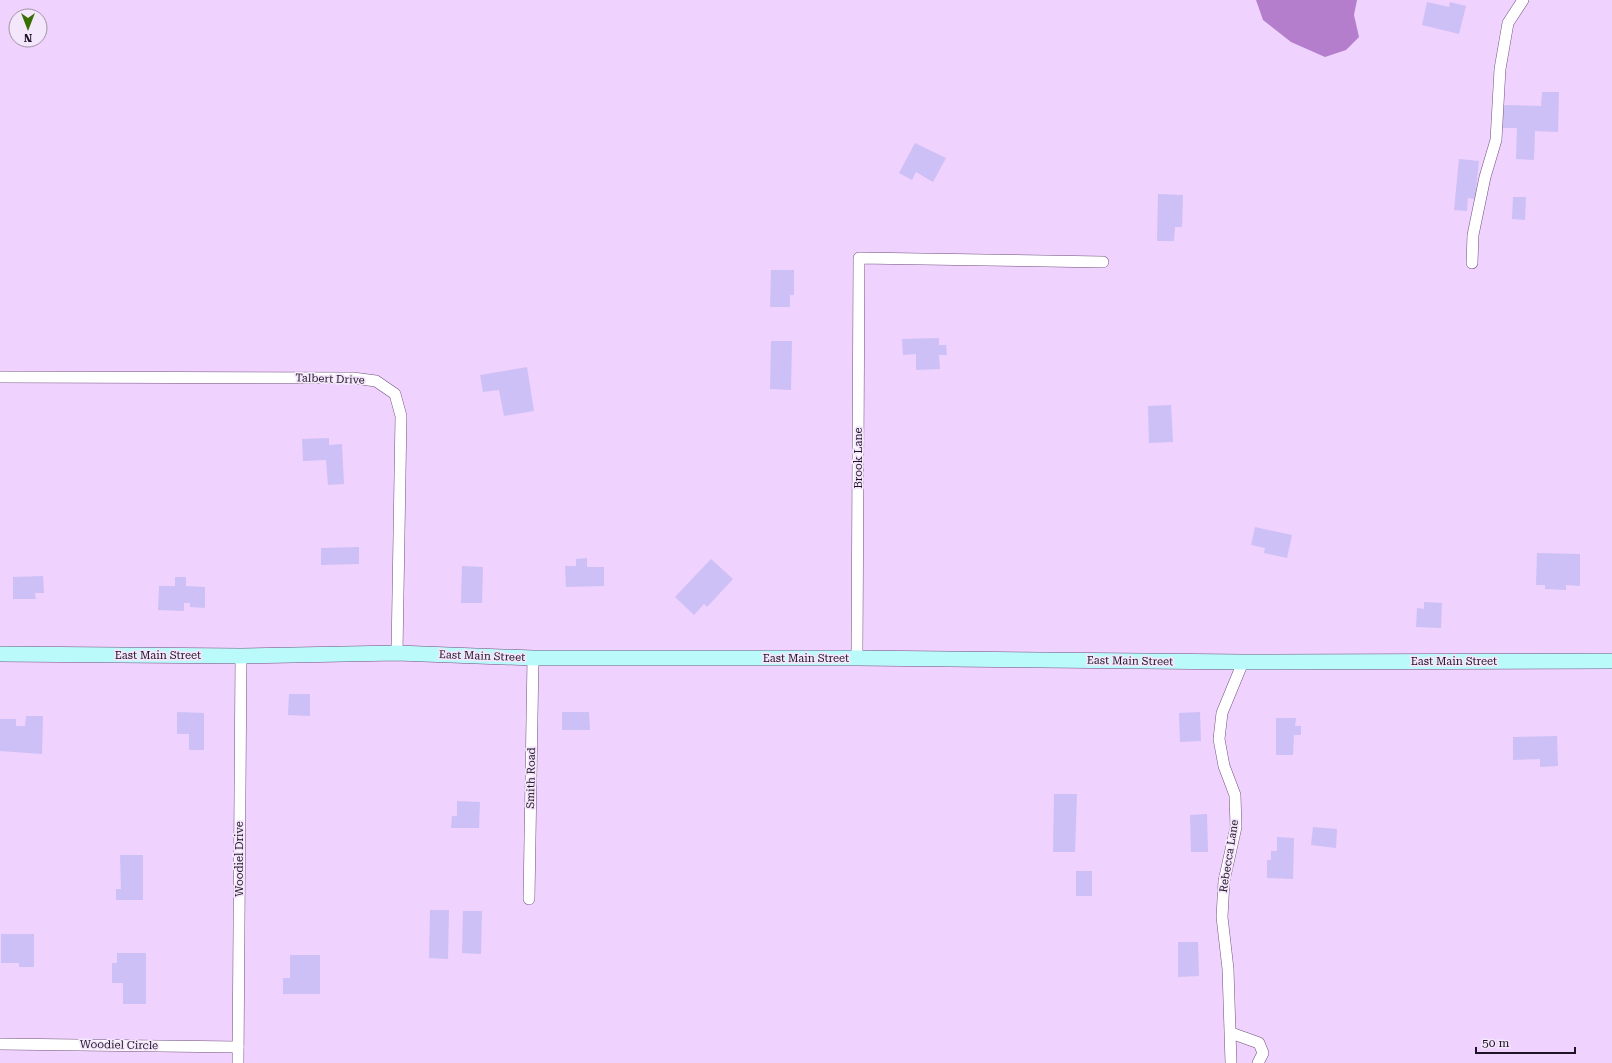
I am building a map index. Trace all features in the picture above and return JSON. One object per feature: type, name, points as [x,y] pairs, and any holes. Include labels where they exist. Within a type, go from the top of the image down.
[{"type":"street","points":[[1472,263],[1473,234],[1485,177],[1496,140],[1500,69],[1508,23],[1523,0]]},
{"type":"street","name":"Brook Lane","points":[[857,658],[859,258],[1102,262]]},
{"type":"street","name":"Talbert Drive","points":[[0,377],[352,378],[376,381],[395,394],[401,416],[397,653]]},
{"type":"street","name":"East Main Street","points":[[0,654],[241,656],[397,653],[533,658],[857,658],[1243,662],[1612,661]]},
{"type":"street","name":"Woodiel Drive","points":[[238,1063],[241,656]]},
{"type":"street","name":"Smith Road","points":[[529,899],[533,658]]},
{"type":"street","name":"Rebecca Lane","points":[[1231,1063],[1228,969],[1222,917],[1224,881],[1236,827],[1235,795],[1224,766],[1219,739],[1222,713],[1243,662]]},
{"type":"street","points":[[1231,1033],[1259,1043],[1263,1053],[1258,1063]]},
{"type":"street","name":"Woodiel Circle","points":[[0,1044],[238,1047]]},
{"type":"shaded area","points":[[1256,0],[1357,0],[1354,15],[1359,37],[1346,50],[1325,57],[1291,42],[1263,20]]},
{"type":"building","points":[[1427,2],[1449,7],[1450,2],[1466,6],[1459,34],[1422,25]]},
{"type":"building","points":[[1542,92],[1559,92],[1558,132],[1535,131],[1534,160],[1516,159],[1517,128],[1502,128],[1503,105],[1541,106]]},
{"type":"building","points":[[915,143],[946,158],[933,182],[916,172],[912,180],[899,173]]},
{"type":"building","points":[[1459,159],[1479,161],[1475,199],[1468,198],[1467,211],[1454,210]]},
{"type":"building","points":[[1158,194],[1183,195],[1182,227],[1175,227],[1174,241],[1157,241]]},
{"type":"building","points":[[1513,197],[1526,197],[1525,220],[1512,219]]},
{"type":"building","points":[[771,270],[794,270],[794,295],[790,295],[790,307],[770,307]]},
{"type":"building","points":[[939,338],[939,345],[946,345],[947,355],[939,355],[940,369],[916,370],[916,354],[903,355],[902,339]]},
{"type":"building","points":[[771,341],[792,341],[791,390],[770,389]]},
{"type":"building","points":[[527,367],[534,411],[504,416],[499,390],[483,392],[480,375]]},
{"type":"building","points":[[1171,405],[1173,442],[1149,443],[1148,406]]},
{"type":"building","points":[[329,438],[329,445],[342,444],[344,484],[328,485],[326,460],[303,461],[302,439]]},
{"type":"building","points":[[1255,527],[1292,535],[1287,558],[1264,553],[1265,548],[1251,545]]},
{"type":"building","points":[[359,547],[359,564],[321,565],[321,548]]},
{"type":"building","points":[[1537,553],[1580,554],[1580,586],[1566,585],[1566,590],[1545,589],[1545,585],[1536,585]]},
{"type":"building","points":[[587,558],[587,567],[604,567],[604,586],[566,587],[565,566],[576,566],[576,559]]},
{"type":"building","points":[[711,559],[733,579],[707,607],[704,604],[694,615],[675,597]]},
{"type":"building","points":[[462,566],[483,567],[482,603],[461,603]]},
{"type":"building","points":[[43,576],[44,593],[35,593],[36,599],[13,599],[13,577]]},
{"type":"building","points":[[175,577],[186,577],[186,586],[205,587],[205,608],[190,607],[190,603],[184,603],[184,611],[158,610],[159,586],[175,586]]},
{"type":"building","points":[[1424,602],[1442,603],[1441,628],[1416,627],[1417,608],[1424,609]]},
{"type":"building","points":[[289,694],[310,694],[310,716],[288,715]]},
{"type":"building","points":[[177,712],[204,713],[204,750],[189,750],[189,734],[177,734]]},
{"type":"building","points":[[562,712],[589,712],[590,730],[562,730]]},
{"type":"building","points":[[1200,712],[1201,741],[1180,742],[1179,713]]},
{"type":"building","points":[[26,716],[43,716],[42,754],[0,751],[0,719],[16,719],[16,726],[25,726]]},
{"type":"building","points":[[1276,718],[1296,718],[1295,726],[1301,726],[1301,735],[1294,735],[1293,755],[1276,755]]},
{"type":"building","points":[[1557,736],[1558,766],[1540,767],[1540,759],[1513,760],[1513,737]]},
{"type":"building","points":[[1054,794],[1077,794],[1075,852],[1053,852]]},
{"type":"building","points":[[457,801],[480,802],[479,828],[451,828],[452,816],[457,816]]},
{"type":"building","points":[[1207,814],[1208,852],[1191,852],[1190,815]]},
{"type":"building","points":[[1313,827],[1337,829],[1336,848],[1311,845]]},
{"type":"building","points":[[1277,837],[1294,838],[1293,879],[1267,878],[1267,860],[1271,860],[1271,851],[1277,851]]},
{"type":"building","points":[[120,855],[143,855],[143,900],[116,900],[116,889],[121,889]]},
{"type":"building","points":[[1076,871],[1092,871],[1092,896],[1076,896]]},
{"type":"building","points":[[430,910],[449,910],[448,959],[429,958]]},
{"type":"building","points":[[463,911],[482,911],[481,954],[462,953]]},
{"type":"building","points":[[1,934],[34,934],[34,967],[19,967],[19,963],[1,963]]},
{"type":"building","points":[[1178,942],[1198,942],[1199,976],[1178,977]]},
{"type":"building","points":[[117,953],[146,953],[146,1004],[123,1004],[123,983],[112,983],[112,963],[117,963]]},
{"type":"building","points":[[290,955],[320,955],[320,994],[283,994],[283,978],[290,978]]}]
